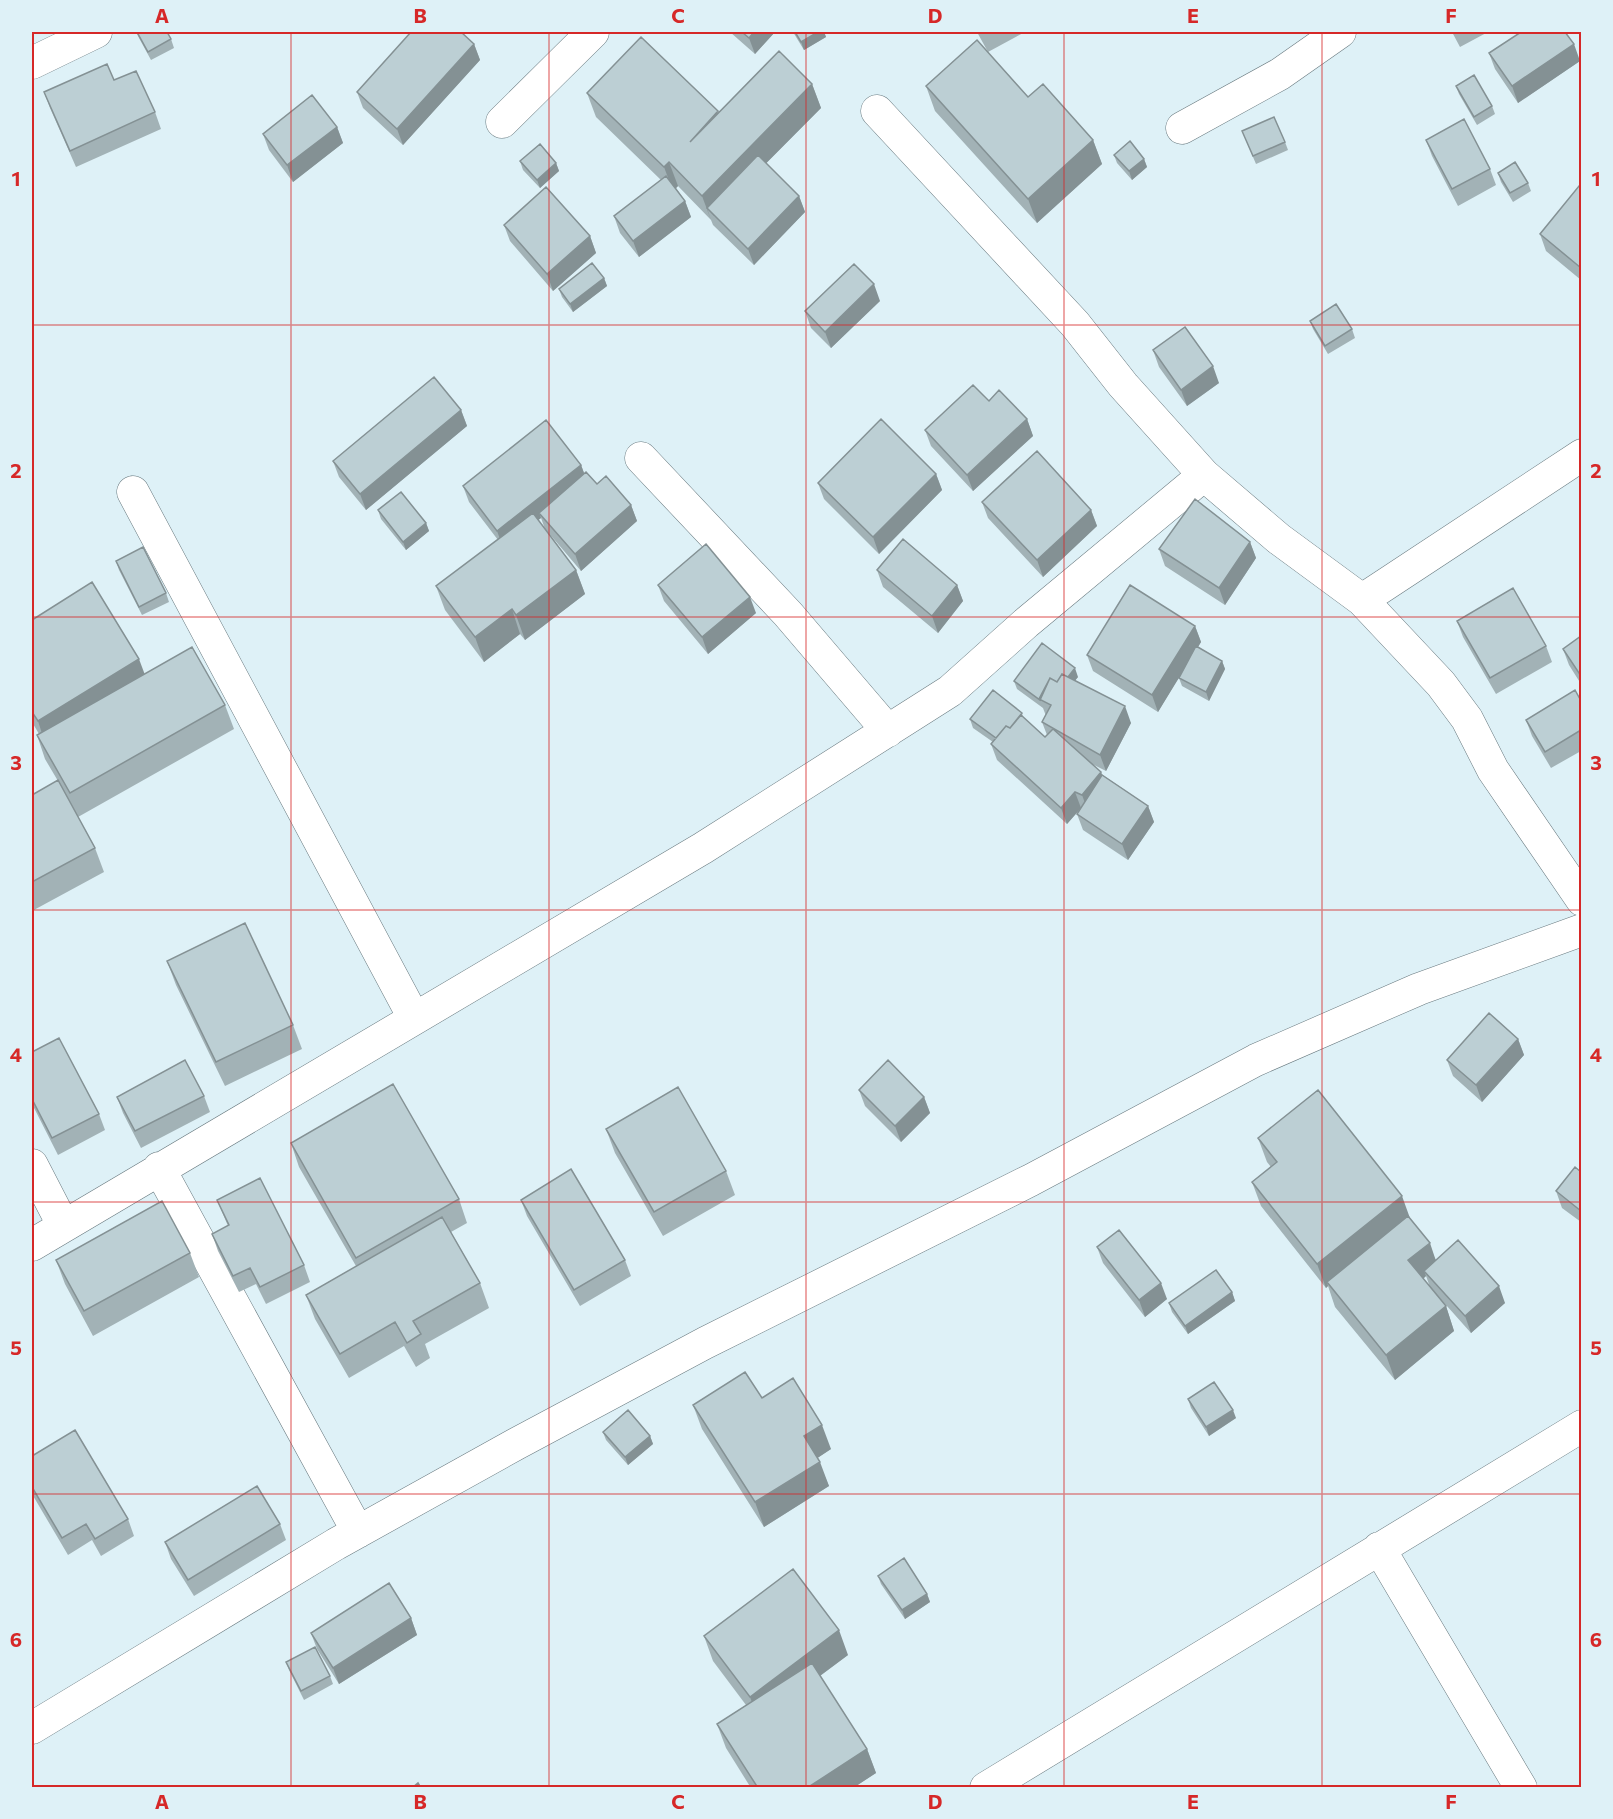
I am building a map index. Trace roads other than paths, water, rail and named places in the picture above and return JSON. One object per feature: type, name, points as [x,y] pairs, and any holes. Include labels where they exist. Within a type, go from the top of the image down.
[{"type":"street","points":[[32,63],[96,32]]},
{"type":"street","points":[[502,122],[593,32]]},
{"type":"street","points":[[1182,128],[1280,74],[1340,32]]},
{"type":"street","points":[[877,111],[1075,324],[1123,385],[1204,475],[1279,539],[1362,600],[1441,684],[1467,719],[1493,770],[1581,900]]},
{"type":"street","points":[[1362,600],[1581,455]]},
{"type":"street","points":[[641,458],[788,614],[888,731]]},
{"type":"street","points":[[32,1245],[703,848],[950,691],[1026,623],[1204,475]]},
{"type":"street","points":[[133,492],[414,1018]]},
{"type":"street","points":[[32,1728],[358,1532],[705,1343],[1031,1180],[1256,1060],[1419,989],[1581,930]]},
{"type":"street","points":[[32,1165],[63,1225]]},
{"type":"street","points":[[159,1168],[358,1532]]},
{"type":"street","points":[[986,1788],[1581,1426]]},
{"type":"street","points":[[1379,1548],[1521,1788]]}]
